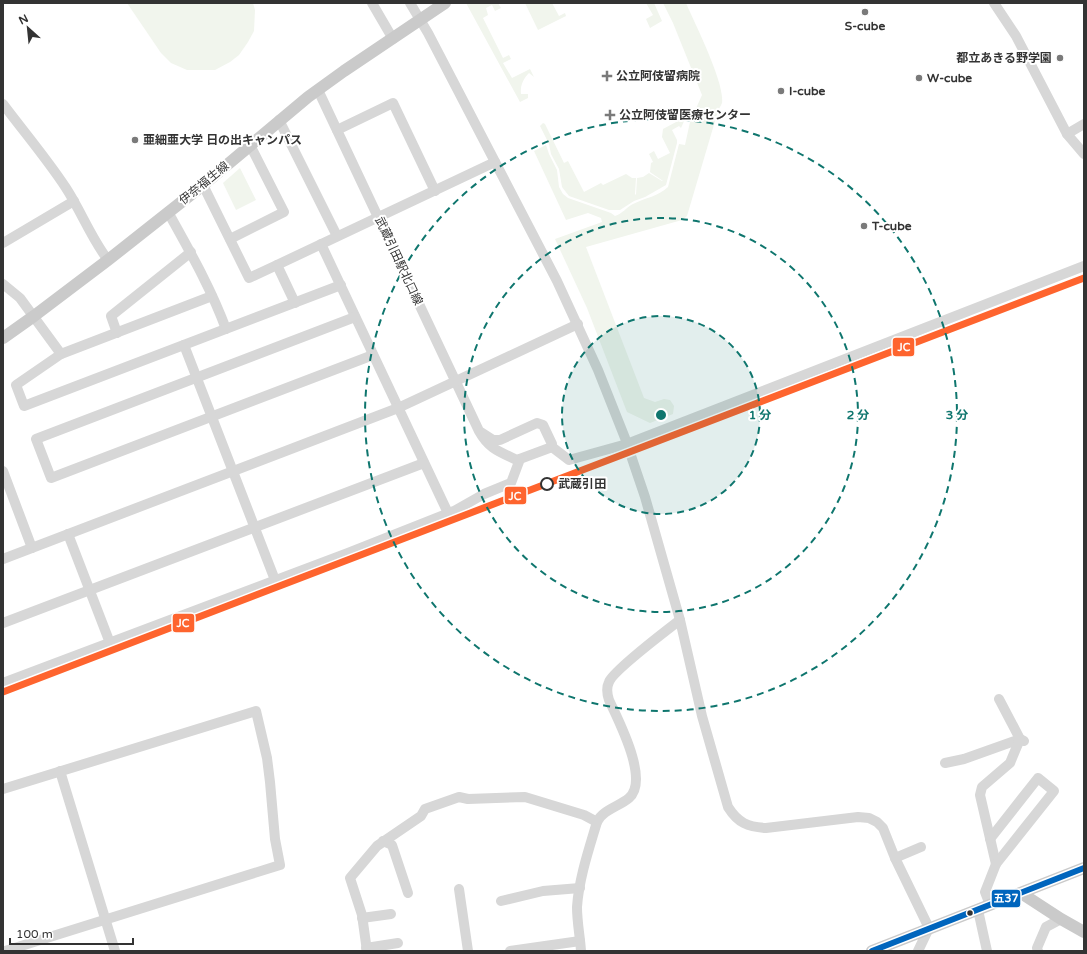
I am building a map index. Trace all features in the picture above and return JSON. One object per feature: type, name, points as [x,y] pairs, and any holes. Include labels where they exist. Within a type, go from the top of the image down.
[{"type":"main road","name":"伊奈福生線","points":[[3,338],[108,260],[203,185],[279,120],[318,90],[445,3]]},
{"type":"main road","points":[[872,951],[925,926],[942,924],[1084,868]]},
{"type":"main road","points":[[1021,893],[1084,932]]},
{"type":"street","points":[[372,3],[393,38]]},
{"type":"street","points":[[410,3],[557,281],[598,370],[627,444],[645,497],[680,620],[702,716],[728,807],[743,823],[752,827],[766,828],[858,817],[869,818],[878,822],[883,828],[925,926],[918,950]]},
{"type":"street","points":[[994,3],[1016,36],[1067,134],[1084,154]]},
{"type":"street","name":"武蔵引田駅北口線","points":[[318,90],[479,431],[488,445],[517,460],[520,459]]},
{"type":"street","points":[[337,130],[393,103],[435,191]]},
{"type":"street","points":[[3,104],[66,187],[101,252],[108,260]]},
{"type":"street","points":[[279,120],[337,236]]},
{"type":"street","points":[[1067,134],[1084,124]]},
{"type":"street","points":[[230,239],[284,212],[250,145]]},
{"type":"street","points":[[203,185],[249,278],[495,162]]},
{"type":"street","points":[[3,243],[74,201]]},
{"type":"street","points":[[168,212],[191,252],[226,329]]},
{"type":"street","points":[[321,244],[448,513]]},
{"type":"street","points":[[117,332],[111,316],[191,252]]},
{"type":"street","points":[[277,265],[295,303]]},
{"type":"street","points":[[479,431],[486,437],[493,440],[500,440],[537,422],[540,423],[552,444],[552,447],[569,460],[627,444],[1084,266]]},
{"type":"street","points":[[3,284],[20,298],[61,354]]},
{"type":"street","points":[[212,296],[61,354],[16,385],[24,406],[341,285]]},
{"type":"street","points":[[356,317],[36,439],[51,478],[373,355]]},
{"type":"street","points":[[3,559],[398,408],[578,324]]},
{"type":"street","points":[[184,345],[275,580]]},
{"type":"street","points":[[3,683],[448,513],[484,494],[511,483],[520,459],[552,447]]},
{"type":"street","points":[[3,623],[424,463]]},
{"type":"street","points":[[3,470],[32,548]]},
{"type":"street","points":[[68,534],[110,643]]},
{"type":"street","points":[[510,951],[581,946],[577,907],[586,861],[597,822],[600,816],[628,800],[637,784],[637,777],[629,743],[609,700],[607,692],[609,681],[618,671],[680,620]]},
{"type":"street","points":[[999,699],[1022,740]]},
{"type":"street","points":[[3,789],[256,711],[268,764],[275,839],[280,865],[5,951]]},
{"type":"street","points":[[945,763],[964,759],[1022,740]]},
{"type":"street","points":[[996,864],[980,795],[982,787],[1010,763],[1022,740]]},
{"type":"street","points":[[60,771],[115,951]]},
{"type":"street","points":[[990,839],[1038,778],[1054,791],[996,864],[985,892],[990,905]]},
{"type":"street","points":[[398,943],[367,949],[362,918],[350,878],[377,846],[421,816],[425,809],[459,798],[525,798],[584,815],[597,822]]},
{"type":"street","points":[[383,841],[392,845],[408,893]]},
{"type":"street","points":[[895,858],[921,847]]},
{"type":"street","points":[[459,888],[468,951]]},
{"type":"street","points":[[501,901],[543,891],[580,888]]},
{"type":"street","points":[[978,910],[986,951]]},
{"type":"street","points":[[362,918],[391,914]]},
{"type":"street","points":[[1038,951],[1037,948],[1046,928],[1061,919]]},
{"type":"shaded area","points":[[127,3],[253,3],[255,10],[254,31],[239,55],[230,62],[215,70],[187,70],[171,63],[161,53]]},
{"type":"shaded area","points":[[466,3],[498,3],[501,8],[495,11],[492,5],[486,8],[488,15],[483,18],[503,58],[509,55],[511,59],[503,63],[512,78],[530,69],[534,77],[529,73],[521,88],[521,94],[528,94],[528,98],[520,102]]},
{"type":"shaded area","points":[[525,3],[552,3],[559,16],[565,13],[566,16],[538,30]]},
{"type":"shaded area","points":[[646,3],[654,3],[662,21],[650,28],[646,19],[653,15]]},
{"type":"shaded area","points":[[663,3],[686,3],[714,68],[722,94],[722,103],[718,111],[687,216],[682,220],[586,247],[644,398],[655,402],[664,399],[670,400],[674,406],[673,414],[650,423],[627,412],[587,308],[555,239],[602,222],[601,218],[588,213],[566,220],[534,151],[546,145],[557,170],[559,187],[563,194],[568,198],[611,213],[615,216],[633,204],[656,195],[668,187],[679,144],[685,145],[690,122],[702,95],[673,23]]},
{"type":"shaded area","points":[[683,115],[685,119],[681,128],[679,126],[672,130],[677,143],[666,185],[645,197],[634,201],[620,210],[609,210],[569,196],[562,187],[559,169],[551,154],[549,144],[540,126],[543,123],[545,124],[564,163],[568,161],[584,192],[601,183],[603,185],[626,174],[632,178],[636,178],[636,195],[637,178],[643,177],[649,173],[663,181],[650,172],[651,163],[653,162],[649,154],[654,151],[658,159],[670,153],[662,137],[663,129],[678,121],[676,118]]},
{"type":"shaded area","points":[[240,168],[256,200],[236,210],[223,183]]},
{"type":"transit line","name":"JC","points":[[3,692],[1084,278]]},
{"type":"transit line","name":"五37","points":[[872,951],[1084,868]]},
{"type":"place","name":"S-cube","points":[[865,12]]},
{"type":"place","name":"都立あきる野学園","points":[[1060,58]]},
{"type":"place","name":"公立阿伎留病院","points":[[607,76]]},
{"type":"place","name":"W-cube","points":[[919,78]]},
{"type":"place","name":"I-cube","points":[[781,91]]},
{"type":"place","name":"公立阿伎留医療センター","points":[[610,115]]},
{"type":"place","name":"亜細亜大学 日の出キャンパス","points":[[135,140]]},
{"type":"place","name":"T-cube","points":[[864,226]]},
{"type":"place","name":"武蔵引田","points":[[547,484]]}]
